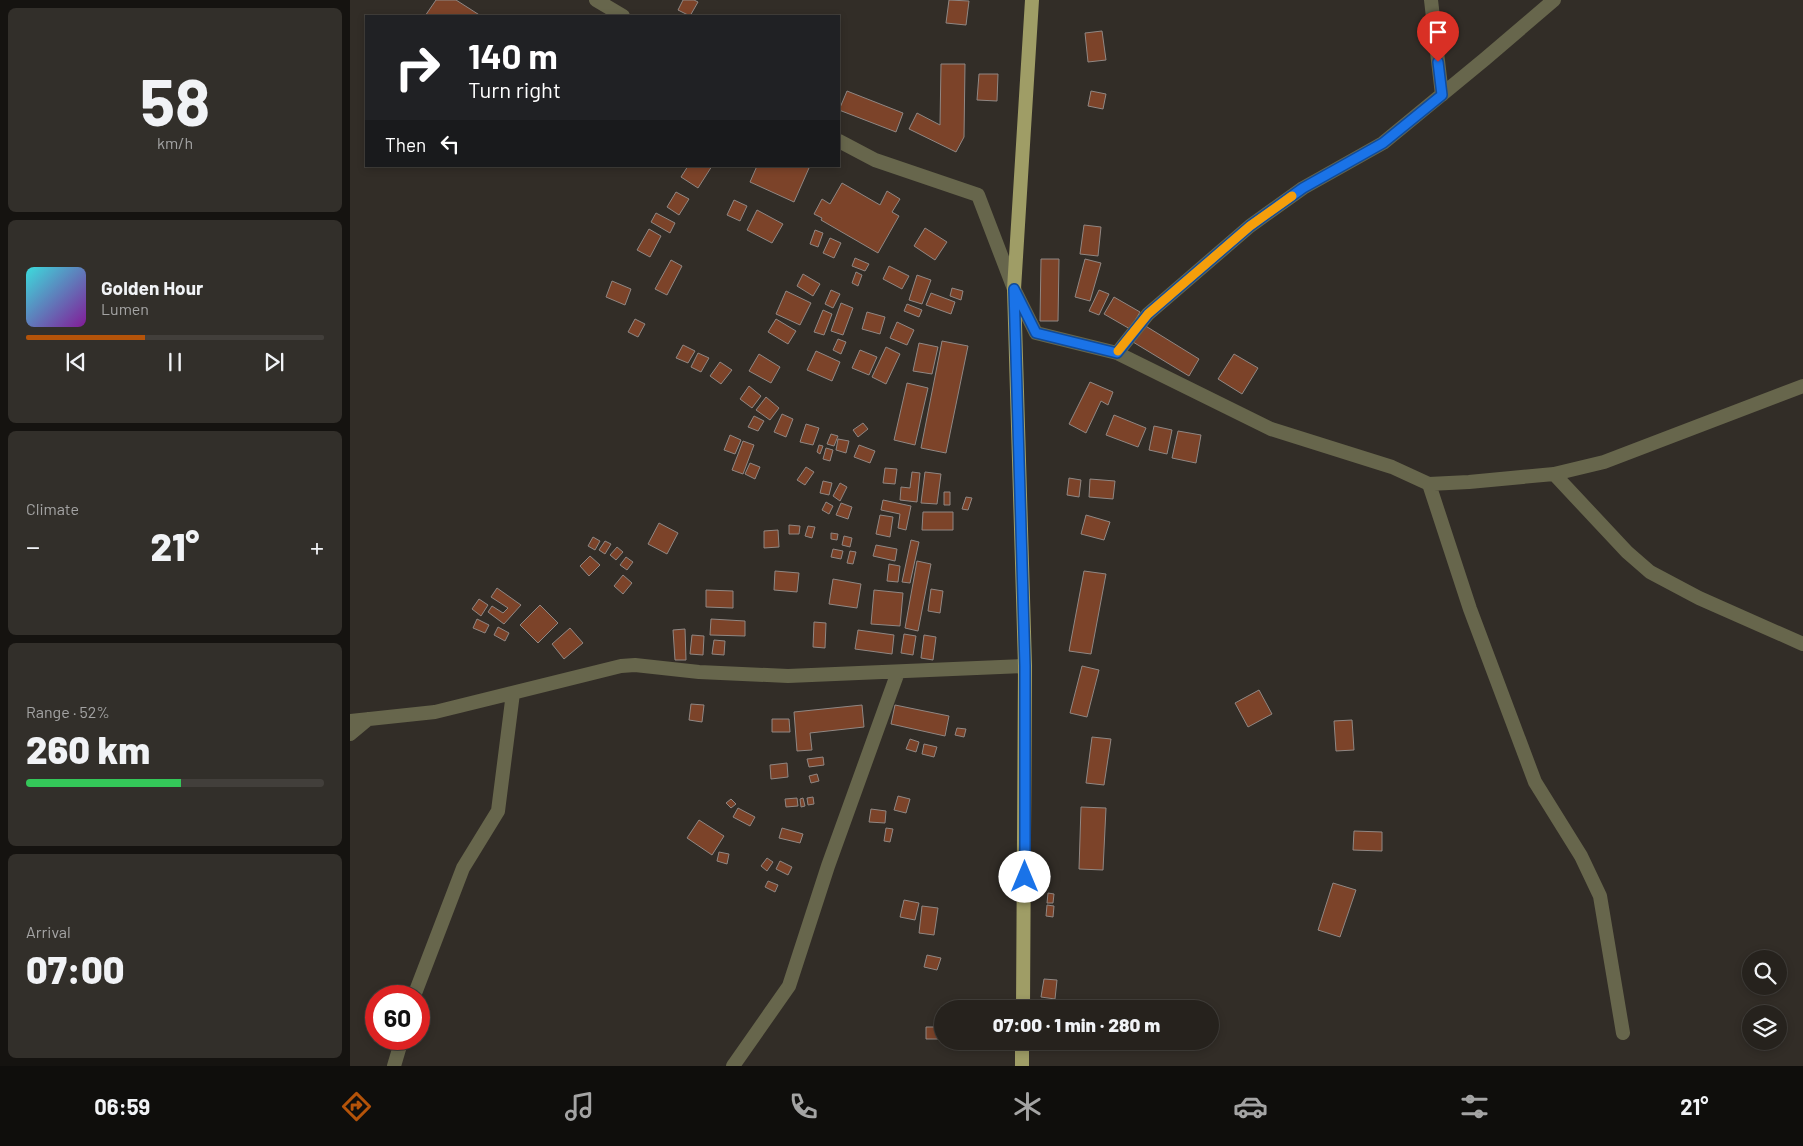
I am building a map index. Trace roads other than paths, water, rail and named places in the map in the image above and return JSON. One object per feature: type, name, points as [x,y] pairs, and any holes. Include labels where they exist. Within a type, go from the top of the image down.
[{"type":"main road","points":[[1023,1000],[1025,666],[1014,289],[1032,0]]},
{"type":"main road","points":[[1022,1050],[1022,1066]]},
{"type":"street","points":[[596,0],[622,15]]},
{"type":"street","points":[[1432,0],[1442,95]]},
{"type":"street","points":[[1117,353],[1148,314],[1250,226],[1303,188],[1383,143],[1554,0]]},
{"type":"street","points":[[840,142],[875,160],[978,195],[1014,289],[1036,333],[1117,353],[1271,429],[1392,467],[1428,484],[1554,474],[1604,462],[1803,386]]},
{"type":"street","points":[[1554,474],[1627,552],[1650,572],[1699,598],[1803,644]]},
{"type":"street","points":[[1428,484],[1470,609],[1535,782],[1581,856],[1600,896],[1623,1033]]},
{"type":"street","points":[[350,720],[435,712],[621,666],[635,665],[699,672],[788,676],[1025,666]]},
{"type":"street","points":[[733,1066],[789,986],[828,866],[898,672]]},
{"type":"street","points":[[418,985],[463,868],[498,811],[513,692]]},
{"type":"street","points":[[350,734],[369,719]]},
{"type":"street","points":[[394,1066],[399,1050]]}]
